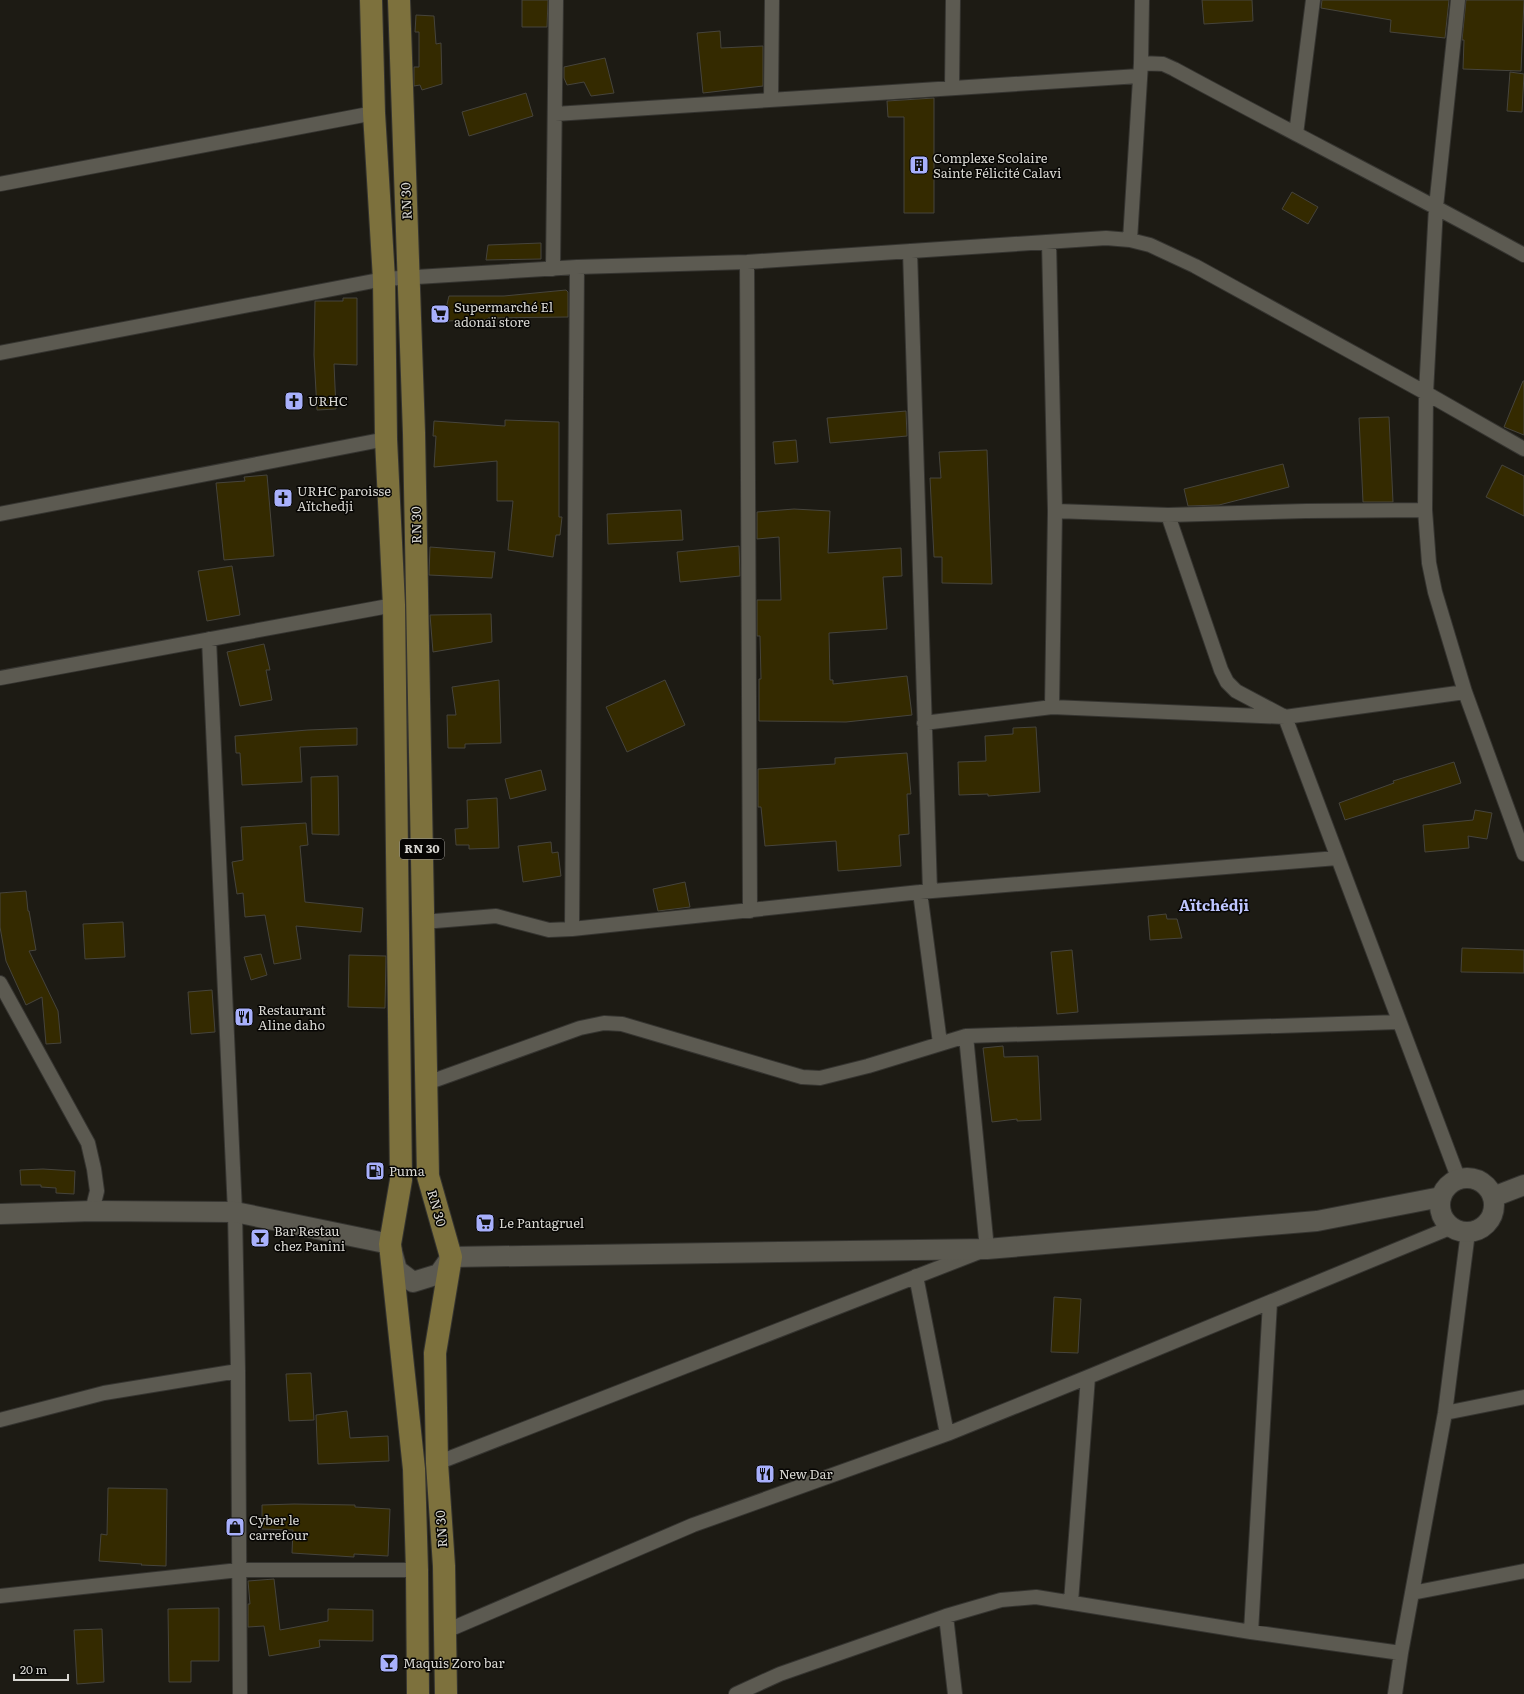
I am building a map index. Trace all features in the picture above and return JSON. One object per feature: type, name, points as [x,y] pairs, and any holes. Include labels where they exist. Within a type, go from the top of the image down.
[{"type":"main road","name":"RN 30","points":[[372,0],[374,114],[384,279],[386,439],[394,605],[401,1180],[390,1244],[414,1469],[417,1570],[418,1694]]},
{"type":"main road","name":"RN 30","points":[[399,0],[409,277],[418,604],[428,1176],[451,1258],[435,1353],[437,1463],[444,1566],[446,1694]]},
{"type":"street","points":[[553,269],[556,0]]},
{"type":"street","points":[[771,100],[772,0]]},
{"type":"street","points":[[952,88],[953,0]]},
{"type":"street","points":[[1130,240],[1140,69],[1142,0]]},
{"type":"street","points":[[1296,134],[1313,0]]},
{"type":"street","points":[[1458,0],[1436,207],[1426,393],[1425,510],[1429,563],[1435,592],[1464,692],[1524,854]]},
{"type":"street","points":[[555,114],[952,88],[1140,69],[1157,63],[1174,69],[1524,255]]},
{"type":"street","points":[[0,184],[374,114]]},
{"type":"street","points":[[0,354],[384,279],[553,269],[577,266],[747,262],[1106,238],[1130,240],[1150,244],[1195,266],[1426,393],[1524,449]]},
{"type":"street","points":[[1049,242],[1055,511],[1052,707]]},
{"type":"street","points":[[910,251],[924,723],[925,892],[940,1043]]},
{"type":"street","points":[[747,262],[750,911]]},
{"type":"street","points":[[572,929],[577,266]]},
{"type":"street","points":[[0,514],[386,439]]},
{"type":"street","points":[[1055,511],[1168,515],[1425,510]]},
{"type":"street","points":[[1168,515],[1220,670],[1226,682],[1236,691],[1285,717],[1458,1180]]},
{"type":"street","points":[[0,678],[394,605]]},
{"type":"street","points":[[209,639],[235,1212],[238,1371],[238,1570],[240,1694]]},
{"type":"street","points":[[924,723],[1052,707],[1285,717],[1464,692]]},
{"type":"street","points":[[423,922],[496,916],[549,930],[572,929],[925,892],[1337,858]]},
{"type":"street","points":[[0,983],[88,1143],[94,1168],[97,1191],[92,1211]]},
{"type":"street","points":[[427,1083],[580,1028],[604,1023],[622,1024],[802,1077],[820,1078],[868,1066],[966,1036],[1399,1022]]},
{"type":"street","points":[[966,1036],[987,1249]]},
{"type":"street","points":[[446,1631],[693,1525],[947,1434],[1270,1302],[1460,1230],[1476,1231],[1489,1221],[1493,1213],[1493,1196],[1479,1181],[1467,1178],[1458,1180],[1448,1187],[1441,1197],[1442,1214],[1460,1230]]},
{"type":"street","points":[[1493,1196],[1524,1185]]},
{"type":"street","points":[[0,1214],[92,1211],[235,1212],[390,1244],[397,1270],[413,1282],[439,1274],[451,1258],[987,1249],[1317,1221],[1441,1197]]},
{"type":"street","points":[[1395,1694],[1401,1653],[1445,1413],[1460,1230]]},
{"type":"street","points":[[437,1463],[987,1249]]},
{"type":"street","points":[[916,1276],[947,1434]]},
{"type":"street","points":[[1251,1632],[1270,1302]]},
{"type":"street","points":[[0,1420],[104,1393],[139,1386],[238,1371]]},
{"type":"street","points":[[1071,1602],[1088,1377]]},
{"type":"street","points":[[1445,1413],[1524,1397]]},
{"type":"street","points":[[0,1596],[238,1570],[417,1570]]},
{"type":"street","points":[[1412,1593],[1524,1571]]},
{"type":"street","points":[[736,1694],[787,1671],[946,1616],[1001,1600],[1036,1597],[1251,1632],[1401,1653]]},
{"type":"street","points":[[946,1616],[956,1694]]},
{"type":"building","points":[[522,0],[548,0],[547,27],[522,27]]},
{"type":"building","points":[[1202,0],[1252,0],[1253,21],[1204,24]]},
{"type":"building","points":[[1322,0],[1449,0],[1445,38],[1390,32],[1391,20],[1321,8]]},
{"type":"building","points":[[1466,0],[1524,0],[1521,71],[1463,69],[1464,40],[1462,40]]},
{"type":"building","points":[[416,15],[434,16],[436,44],[441,43],[442,84],[422,90],[420,85],[414,86],[414,67],[419,67],[419,32],[415,32]]},
{"type":"building","points":[[720,31],[721,48],[763,46],[763,86],[703,93],[697,33]]},
{"type":"building","points":[[605,58],[614,93],[591,96],[584,82],[567,85],[564,78],[564,67]]},
{"type":"building","points":[[1510,72],[1524,74],[1522,112],[1507,111]]},
{"type":"building","points":[[526,93],[533,116],[469,136],[462,112]]},
{"type":"building","name":"Complexe Scolaire Sainte Félicité Calavi","points":[[934,98],[934,213],[904,213],[904,117],[888,117],[887,101]]},
{"type":"building","points":[[1292,192],[1318,207],[1308,224],[1282,209]]},
{"type":"building","points":[[541,243],[541,259],[486,260],[488,245]]},
{"type":"building","points":[[566,290],[568,292],[568,317],[488,318],[487,320],[443,321],[449,296],[504,296]]},
{"type":"building","points":[[343,298],[357,298],[357,365],[334,364],[336,409],[317,410],[314,355],[315,301],[343,301]]},
{"type":"building","points":[[1524,381],[1524,435],[1504,427]]},
{"type":"building","points":[[906,411],[907,436],[830,443],[827,418]]},
{"type":"building","points":[[1389,417],[1393,502],[1363,502],[1359,418]]},
{"type":"building","points":[[505,420],[559,422],[559,517],[562,517],[560,535],[556,535],[553,557],[508,550],[513,501],[497,501],[497,461],[434,467],[436,436],[433,436],[434,421],[505,426]]},
{"type":"building","points":[[796,440],[798,462],[775,464],[773,442]]},
{"type":"building","points":[[987,450],[992,584],[942,583],[942,557],[934,557],[930,478],[941,478],[939,452]]},
{"type":"building","points":[[1283,464],[1289,487],[1219,505],[1188,506],[1184,489]]},
{"type":"building","points":[[1502,465],[1524,476],[1524,516],[1486,497]]},
{"type":"building","points":[[267,475],[274,556],[224,560],[216,483],[245,481],[244,477]]},
{"type":"building","points":[[794,509],[830,511],[828,553],[901,548],[902,576],[883,577],[887,629],[829,633],[830,680],[833,680],[833,684],[907,676],[912,715],[846,722],[759,721],[759,679],[761,679],[760,636],[757,636],[757,600],[781,600],[779,537],[757,539],[757,512]]},
{"type":"building","points":[[681,510],[683,540],[608,544],[607,514]]},
{"type":"building","points":[[739,546],[740,576],[680,582],[677,552]]},
{"type":"building","points":[[430,547],[495,552],[492,578],[429,575]]},
{"type":"building","points":[[232,566],[240,615],[207,621],[198,571]]},
{"type":"building","points":[[491,614],[492,642],[433,652],[430,615]]},
{"type":"building","points":[[264,644],[270,670],[266,670],[272,700],[240,706],[227,652]]},
{"type":"building","points":[[499,680],[501,743],[465,744],[465,748],[448,748],[447,715],[456,715],[452,687]]},
{"type":"building","points":[[665,680],[685,725],[627,752],[606,707]]},
{"type":"building","points":[[1036,727],[1040,792],[988,796],[988,794],[959,795],[958,762],[986,761],[985,736],[1013,734],[1013,728]]},
{"type":"building","points":[[357,728],[357,745],[300,747],[302,782],[242,785],[240,753],[236,753],[235,736],[308,730]]},
{"type":"building","points":[[907,753],[911,794],[907,794],[909,834],[899,835],[901,866],[838,871],[836,841],[765,846],[761,807],[758,807],[758,769],[835,764],[835,758]]},
{"type":"building","points":[[1454,762],[1461,783],[1345,820],[1339,803],[1394,783],[1393,781]]},
{"type":"building","points":[[541,770],[546,790],[510,799],[505,779]]},
{"type":"building","points":[[338,776],[339,835],[312,834],[311,777]]},
{"type":"building","points":[[497,798],[499,848],[469,849],[469,845],[456,845],[455,829],[468,828],[467,800]]},
{"type":"building","points":[[1475,810],[1492,813],[1487,839],[1468,836],[1469,848],[1425,852],[1423,825],[1473,820]]},
{"type":"building","points":[[306,823],[308,845],[300,846],[305,902],[363,908],[361,932],[296,926],[301,959],[274,964],[265,915],[245,917],[243,893],[237,894],[232,862],[243,860],[241,827]]},
{"type":"building","points":[[551,842],[552,853],[558,852],[561,876],[523,882],[518,846]]},
{"type":"building","points":[[685,882],[690,907],[658,911],[653,889]]},
{"type":"building","points":[[26,891],[28,911],[36,950],[29,951],[58,1011],[61,1043],[46,1044],[42,997],[26,1005],[6,961],[0,927],[0,893]]},
{"type":"building","points":[[1166,914],[1167,919],[1177,919],[1182,938],[1150,940],[1148,916]]},
{"type":"building","points":[[123,922],[125,957],[85,959],[83,924]]},
{"type":"building","points":[[1462,948],[1524,950],[1524,973],[1461,972]]},
{"type":"building","points":[[1072,950],[1078,1012],[1057,1014],[1051,952]]},
{"type":"building","points":[[261,954],[267,975],[251,980],[244,957]]},
{"type":"building","points":[[349,955],[386,956],[385,1008],[348,1007]]},
{"type":"building","points":[[212,990],[215,1032],[191,1034],[188,992]]},
{"type":"building","points":[[1003,1046],[1004,1057],[1038,1056],[1041,1120],[1017,1121],[1017,1119],[992,1122],[983,1048]]},
{"type":"building","points":[[43,1169],[75,1171],[74,1194],[56,1193],[56,1188],[41,1187],[41,1185],[21,1185],[20,1170]]},
{"type":"building","points":[[1054,1297],[1081,1299],[1078,1353],[1051,1352]]},
{"type":"building","points":[[311,1373],[314,1420],[289,1421],[286,1374]]},
{"type":"building","points":[[347,1411],[350,1438],[388,1436],[389,1461],[318,1464],[316,1415]]},
{"type":"building","points":[[108,1488],[167,1489],[166,1566],[99,1561],[101,1534],[107,1535]]},
{"type":"building","points":[[262,1505],[355,1505],[355,1507],[390,1509],[388,1556],[354,1554],[354,1557],[292,1553],[293,1530],[262,1529]]},
{"type":"building","points":[[274,1579],[280,1630],[328,1621],[328,1609],[373,1610],[373,1641],[319,1640],[320,1647],[269,1656],[264,1626],[248,1627],[248,1604],[250,1604],[248,1581]]},
{"type":"building","points":[[219,1608],[219,1661],[191,1661],[191,1682],[169,1682],[168,1609]]},
{"type":"building","points":[[102,1629],[104,1682],[77,1684],[74,1630]]},
{"type":"place","name":"Complexe Scolaire Sainte Félicité Calavi","points":[[919,165]]},
{"type":"place","name":"Supermarché El adonaï store","points":[[440,314]]},
{"type":"place","name":"URHC","points":[[294,401]]},
{"type":"place","name":"URHC paroisse Aïtchedji","points":[[283,498]]},
{"type":"place","name":"Restaurant Aline daho","points":[[244,1017]]},
{"type":"place","name":"Puma","points":[[375,1171]]},
{"type":"place","name":"Le Pantagruel","points":[[485,1223]]},
{"type":"place","name":"Bar Restau chez Panini","points":[[260,1238]]},
{"type":"place","name":"New Dar","points":[[765,1474]]},
{"type":"place","name":"Cyber le carrefour","points":[[235,1527]]},
{"type":"place","name":"Maquis Zoro bar","points":[[389,1663]]},
{"type":"district","name":"Aïtchédji","points":[[1214,906]]}]
